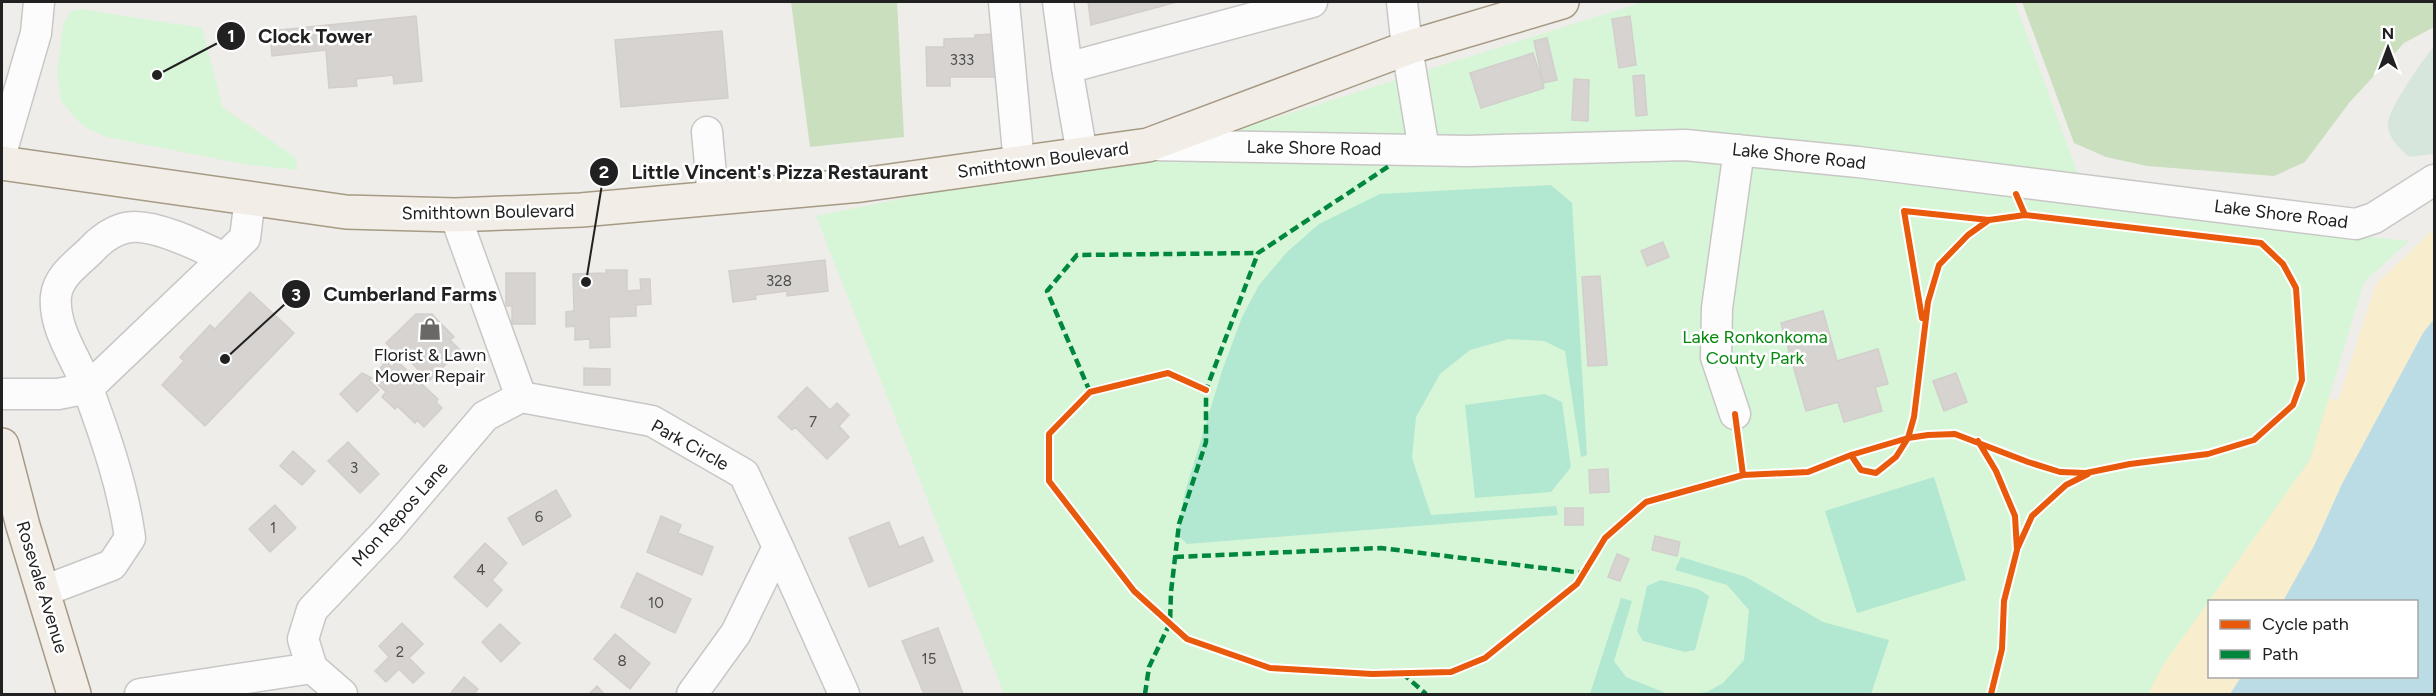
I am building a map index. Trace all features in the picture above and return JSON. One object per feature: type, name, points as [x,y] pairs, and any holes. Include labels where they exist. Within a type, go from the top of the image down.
[{"type":"main road","name":"Smithtown Boulevard","points":[[2,162],[346,212],[455,215],[582,210],[861,185],[1148,145],[1407,48],[1562,2]]},
{"type":"main road","name":"Rosevale Avenue","points":[[2,445],[23,526],[74,694]]},
{"type":"street","points":[[2,150],[36,33],[39,2]]},
{"type":"street","points":[[1004,2],[1019,163]]},
{"type":"street","points":[[1058,2],[1082,154]]},
{"type":"street","points":[[1067,68],[1312,2]]},
{"type":"street","points":[[1402,2],[1407,48],[1424,150]]},
{"type":"street","points":[[707,132],[713,197]]},
{"type":"street","name":"Lake Shore Road","points":[[1148,145],[1467,151],[1685,145],[1867,163],[2356,224],[2374,218],[2434,180]]},
{"type":"street","points":[[1735,414],[1716,357],[1717,308],[1739,150]]},
{"type":"street","points":[[2,394],[58,394],[88,388],[245,238],[250,198]]},
{"type":"street","points":[[455,215],[522,397]]},
{"type":"street","points":[[44,591],[112,565],[130,538],[124,495],[88,388],[56,315],[56,294],[62,279],[95,246],[113,232],[127,227],[138,227],[188,240],[224,258]]},
{"type":"street","name":"Park Circle","points":[[522,397],[652,421],[744,474],[844,694]]},
{"type":"street","name":"Mon Repos Lane","points":[[312,668],[303,639],[312,610],[387,531],[485,416],[522,397]]},
{"type":"street","points":[[692,694],[736,633],[778,547]]},
{"type":"street","points":[[140,694],[312,668],[342,694]]},
{"type":"green space","points":[[791,2],[897,2],[904,137],[810,147]]},
{"type":"green space","name":"Lake Ronkonkoma County Park","points":[[1643,2],[2015,2],[2090,207],[2409,241],[2364,282],[2310,460],[2163,665],[2148,694],[1004,694],[816,216],[1230,132]]},
{"type":"green space","points":[[2022,2],[2434,2],[2434,27],[2404,43],[2349,103],[2305,162],[2274,176],[2147,166],[2106,157],[2074,143]]},
{"type":"green space","points":[[80,9],[202,28],[223,108],[295,157],[298,170],[243,164],[107,137],[90,130],[78,121],[61,101],[57,74],[63,24],[70,12]]},
{"type":"green space","points":[[1551,185],[1572,203],[1587,455],[1581,457],[1565,351],[1544,341],[1509,339],[1470,350],[1440,374],[1416,417],[1412,458],[1431,515],[1556,506],[1558,515],[1187,544],[1177,534],[1185,492],[1222,371],[1242,317],[1259,285],[1287,252],[1319,224],[1380,194]]},
{"type":"green space","points":[[1545,394],[1562,402],[1571,467],[1551,492],[1475,498],[1465,405]]},
{"type":"green space","points":[[1934,477],[1966,580],[1857,613],[1825,511]]},
{"type":"green space","points":[[1681,557],[1746,577],[1823,622],[1889,640],[1871,694],[1691,694],[1707,692],[1723,683],[1744,660],[1749,610],[1727,585],[1675,570]]},
{"type":"green space","points":[[1661,580],[1698,589],[1709,596],[1695,650],[1685,652],[1643,641],[1637,631],[1647,586]]},
{"type":"green space","points":[[1621,598],[1632,601],[1614,661],[1626,677],[1668,694],[1590,694]]},
{"type":"shaded area","points":[[2434,46],[2434,154],[2409,157],[2391,136],[2388,127],[2389,120],[2406,86]]},
{"type":"sand","points":[[2434,229],[2434,319],[2423,333],[2342,484],[2314,546],[2284,600],[2208,600],[2208,678],[2240,678],[2230,694],[2000,694],[2303,409],[2329,398],[2338,401],[2376,284]]},
{"type":"water","points":[[2434,319],[2434,694],[2230,694],[2240,678],[2418,678],[2418,600],[2284,600],[2314,546],[2342,484],[2423,333]]},
{"type":"building","points":[[1088,2],[1177,2],[1091,25]]},
{"type":"building","points":[[416,16],[422,81],[394,84],[393,75],[356,79],[357,86],[329,88],[326,50],[272,56],[270,31]]},
{"type":"building","points":[[1630,16],[1636,65],[1619,68],[1612,19]]},
{"type":"building","points":[[722,31],[728,98],[621,107],[615,40]]},
{"type":"building","points":[[995,34],[996,77],[950,77],[950,86],[927,86],[926,47],[944,47],[944,39],[975,38],[975,35]]},
{"type":"building","points":[[1547,38],[1557,80],[1543,83],[1534,41]]},
{"type":"building","points":[[1533,53],[1544,88],[1481,108],[1470,73]]},
{"type":"building","points":[[1644,75],[1647,115],[1636,116],[1633,76]]},
{"type":"building","points":[[1574,79],[1589,80],[1588,121],[1572,120]]},
{"type":"building","points":[[1663,242],[1669,257],[1647,266],[1641,251]]},
{"type":"building","points":[[825,260],[828,291],[787,296],[787,291],[755,295],[756,299],[733,302],[729,271]]},
{"type":"building","points":[[606,270],[627,270],[627,291],[641,290],[640,279],[650,279],[651,304],[636,305],[636,316],[609,317],[610,347],[590,348],[590,339],[575,340],[575,326],[566,327],[566,312],[574,311],[573,274],[607,273]]},
{"type":"building","points":[[506,273],[535,273],[535,324],[512,324],[512,306],[506,306]]},
{"type":"building","points":[[1600,276],[1607,365],[1588,366],[1582,277]]},
{"type":"building","points":[[250,292],[294,333],[205,426],[162,385],[184,361],[180,357],[210,325],[215,329]]},
{"type":"building","points":[[1823,311],[1837,361],[1878,349],[1888,384],[1875,387],[1882,411],[1844,422],[1838,402],[1806,411],[1781,323]]},
{"type":"building","points":[[416,314],[432,314],[454,337],[450,340],[460,350],[429,381],[406,357],[402,360],[386,343]]},
{"type":"building","points":[[386,361],[392,367],[397,361],[438,399],[436,402],[442,408],[424,427],[417,420],[415,423],[397,406],[395,409],[382,397],[386,392],[375,382],[380,376],[376,373]]},
{"type":"building","points":[[584,368],[610,369],[610,385],[584,385]]},
{"type":"building","points":[[362,373],[372,378],[369,380],[379,390],[357,412],[340,394]]},
{"type":"building","points":[[1956,373],[1967,402],[1944,411],[1933,381]]},
{"type":"building","points":[[807,387],[830,410],[837,403],[849,415],[839,426],[849,437],[827,459],[795,427],[792,430],[778,417]]},
{"type":"building","points":[[348,442],[379,474],[360,493],[328,461]]},
{"type":"building","points":[[293,451],[315,471],[302,485],[280,466]]},
{"type":"building","points":[[1608,469],[1609,492],[1590,493],[1589,470]]},
{"type":"building","points":[[556,490],[571,516],[523,545],[508,518]]},
{"type":"building","points":[[275,505],[296,528],[270,552],[249,529]]},
{"type":"building","points":[[1565,508],[1583,508],[1583,525],[1565,525]]},
{"type":"building","points":[[661,516],[681,525],[678,533],[713,547],[702,575],[647,552]]},
{"type":"building","points":[[889,522],[899,547],[923,537],[933,561],[869,587],[849,538]]},
{"type":"building","points":[[1655,536],[1680,542],[1677,556],[1652,550]]},
{"type":"building","points":[[485,543],[507,563],[492,580],[502,590],[487,607],[454,577]]},
{"type":"building","points":[[1617,554],[1629,559],[1620,581],[1608,577]]},
{"type":"building","points":[[637,573],[691,599],[675,633],[621,607]]},
{"type":"building","points":[[402,623],[423,644],[409,658],[424,673],[413,683],[399,669],[386,682],[375,671],[389,657],[379,646]]},
{"type":"building","points":[[500,624],[520,643],[501,662],[482,642]]},
{"type":"building","points":[[938,628],[963,694],[924,694],[902,641]]},
{"type":"building","points":[[615,634],[650,663],[630,689],[594,659]]},
{"type":"building","points":[[464,677],[478,689],[474,694],[450,694]]},
{"type":"building","points":[[597,686],[604,694],[589,694]]},
{"type":"marked path","points":[[1145,694],[1149,667],[1170,623],[1171,592],[1179,524],[1206,442],[1206,390],[1258,253],[1389,166]]},
{"type":"marked path","points":[[1090,392],[1047,291],[1077,255],[1258,253]]},
{"type":"marked path","points":[[1175,557],[1381,548],[1583,573]]},
{"type":"marked path","points":[[1402,673],[1426,694]]},
{"type":"cycle path","points":[[1743,475],[1808,472],[1851,455],[1908,438],[1955,434],[2060,472],[2086,473],[2130,464],[2208,454],[2254,440],[2293,405],[2302,380],[2296,288],[2283,264],[2261,243],[2025,215],[2016,194]]},
{"type":"cycle path","points":[[1922,318],[1904,211],[1989,220],[2025,215]]},
{"type":"cycle path","points":[[1851,455],[1861,470],[1876,473],[1896,457],[1908,438],[1914,417],[1928,302],[1939,265],[1968,235],[1989,220]]},
{"type":"cycle path","points":[[1206,390],[1168,373],[1090,392],[1049,434],[1049,481],[1134,591],[1187,639],[1270,668],[1372,674],[1451,672],[1485,658],[1577,584],[1605,538],[1646,502],[1743,475],[1735,414]]},
{"type":"cycle path","points":[[1978,441],[1996,471],[2015,516],[2017,550],[2004,601],[2002,649],[1991,694]]},
{"type":"cycle path","points":[[2018,547],[2032,516],[2066,485],[2088,474]]},
{"type":"place","name":"Clock Tower","points":[[157,75]]},
{"type":"place","name":"Little Vincent's Pizza Restaurant","points":[[586,282]]},
{"type":"place","name":"Florist & Lawn Mower Repair","points":[[430,329]]},
{"type":"place","name":"Cumberland Farms","points":[[225,359]]}]
